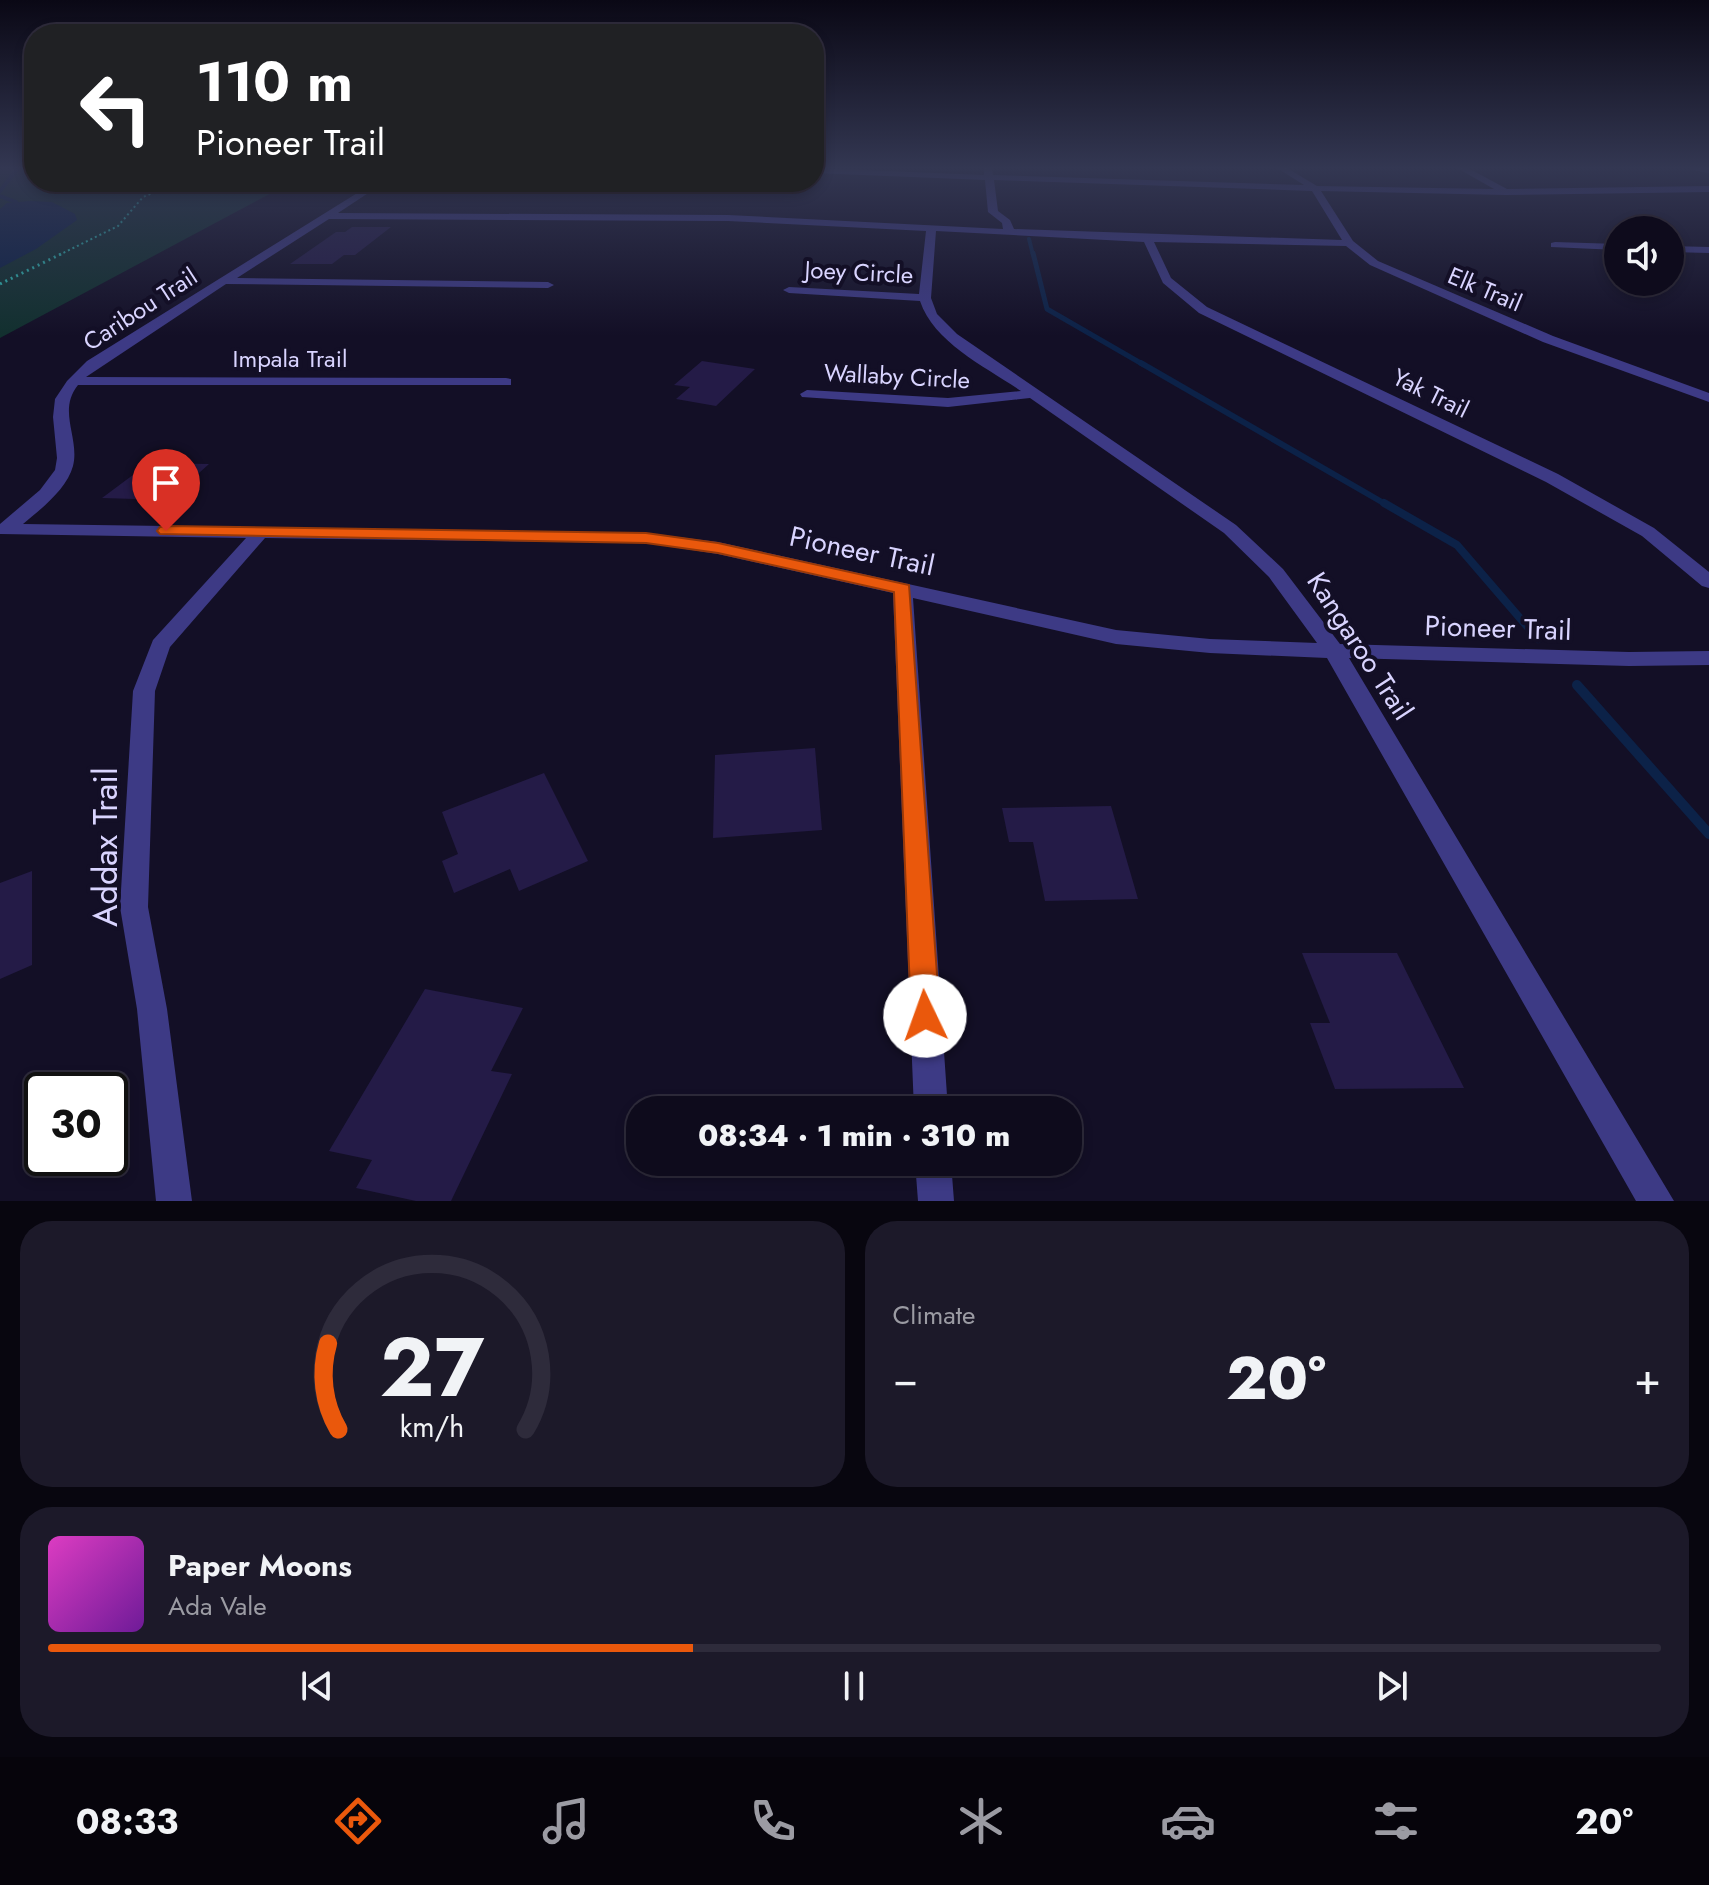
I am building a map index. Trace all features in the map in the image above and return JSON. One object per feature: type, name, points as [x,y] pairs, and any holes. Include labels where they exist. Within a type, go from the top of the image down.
[{"type":"street","name":"Caribou Trail","points":[[4,529],[64,470],[66,454],[59,409],[61,397],[74,381],[92,364],[314,224]]},
{"type":"street","points":[[864,224],[1148,239],[1349,243]]},
{"type":"street","points":[[1007,224],[1009,231]]},
{"type":"street","name":"Elk Trail","points":[[1337,224],[1349,243],[1374,263],[1574,349],[1709,398]]},
{"type":"street","points":[[925,298],[931,227]]},
{"type":"street","name":"Yak Trail","points":[[1148,239],[1158,270],[1180,295],[1203,310],[1552,478],[1648,532],[1709,582]]},
{"type":"street","points":[[1555,245],[1604,247]]},
{"type":"street","points":[[1684,249],[1709,250]]},
{"type":"street","points":[[223,281],[548,285]]},
{"type":"street","name":"Joey Circle","points":[[789,290],[925,298]]},
{"type":"street","name":"Kangaroo Trail","points":[[925,298],[931,315],[952,337],[1230,529],[1276,573],[1334,651],[1656,1201]]},
{"type":"street","name":"Impala Trail","points":[[74,381],[506,382]]},
{"type":"street","name":"Wallaby Circle","points":[[807,394],[956,404],[989,402],[1032,393]]},
{"type":"street","name":"Pioneer Trail","points":[[4,529],[646,538],[718,548],[1116,637],[1210,646],[1334,651],[1629,659],[1709,658]]},
{"type":"street","name":"Addax Trail","points":[[174,1201],[152,1009],[134,907],[144,691],[160,645],[261,532]]},
{"type":"street","points":[[903,589],[930,1096]]},
{"type":"street","points":[[934,1176],[936,1201]]},
{"type":"path","points":[[0,284],[121,224]]},
{"type":"green space","points":[[0,224],[213,224],[0,338]]},
{"type":"water","points":[[0,224],[71,224],[36,249],[0,268]]},
{"type":"building","points":[[352,227],[391,227],[355,255],[344,255],[332,264],[290,264],[336,232],[345,232]]},
{"type":"building","points":[[702,361],[755,369],[716,406],[676,399],[690,387],[674,385]]},
{"type":"building","points":[[149,463],[209,464],[169,500],[102,498]]},
{"type":"building","points":[[815,748],[822,830],[713,838],[715,755]]},
{"type":"building","points":[[544,773],[588,861],[519,891],[510,869],[454,893],[442,861],[458,854],[442,812]]},
{"type":"building","points":[[1111,806],[1138,899],[1045,901],[1033,842],[1009,842],[1002,808]]},
{"type":"building","points":[[32,871],[32,965],[0,979],[0,883]]},
{"type":"building","points":[[1302,953],[1397,953],[1464,1088],[1335,1089],[1310,1023],[1330,1023]]},
{"type":"building","points":[[425,989],[523,1008],[491,1071],[512,1074],[451,1201],[416,1201],[356,1188],[372,1160],[329,1151]]},
{"type":"waterway","points":[[1029,239],[1033,255]]},
{"type":"waterway","points":[[1033,253],[1047,309],[1144,365]]},
{"type":"waterway","points":[[1141,363],[1387,505]]},
{"type":"waterway","points":[[1384,503],[1457,545],[1538,639]]},
{"type":"waterway","points":[[1577,685],[1709,834]]},
{"type":"route","points":[[166,531],[646,538],[718,548],[903,589],[925,1016]]}]
